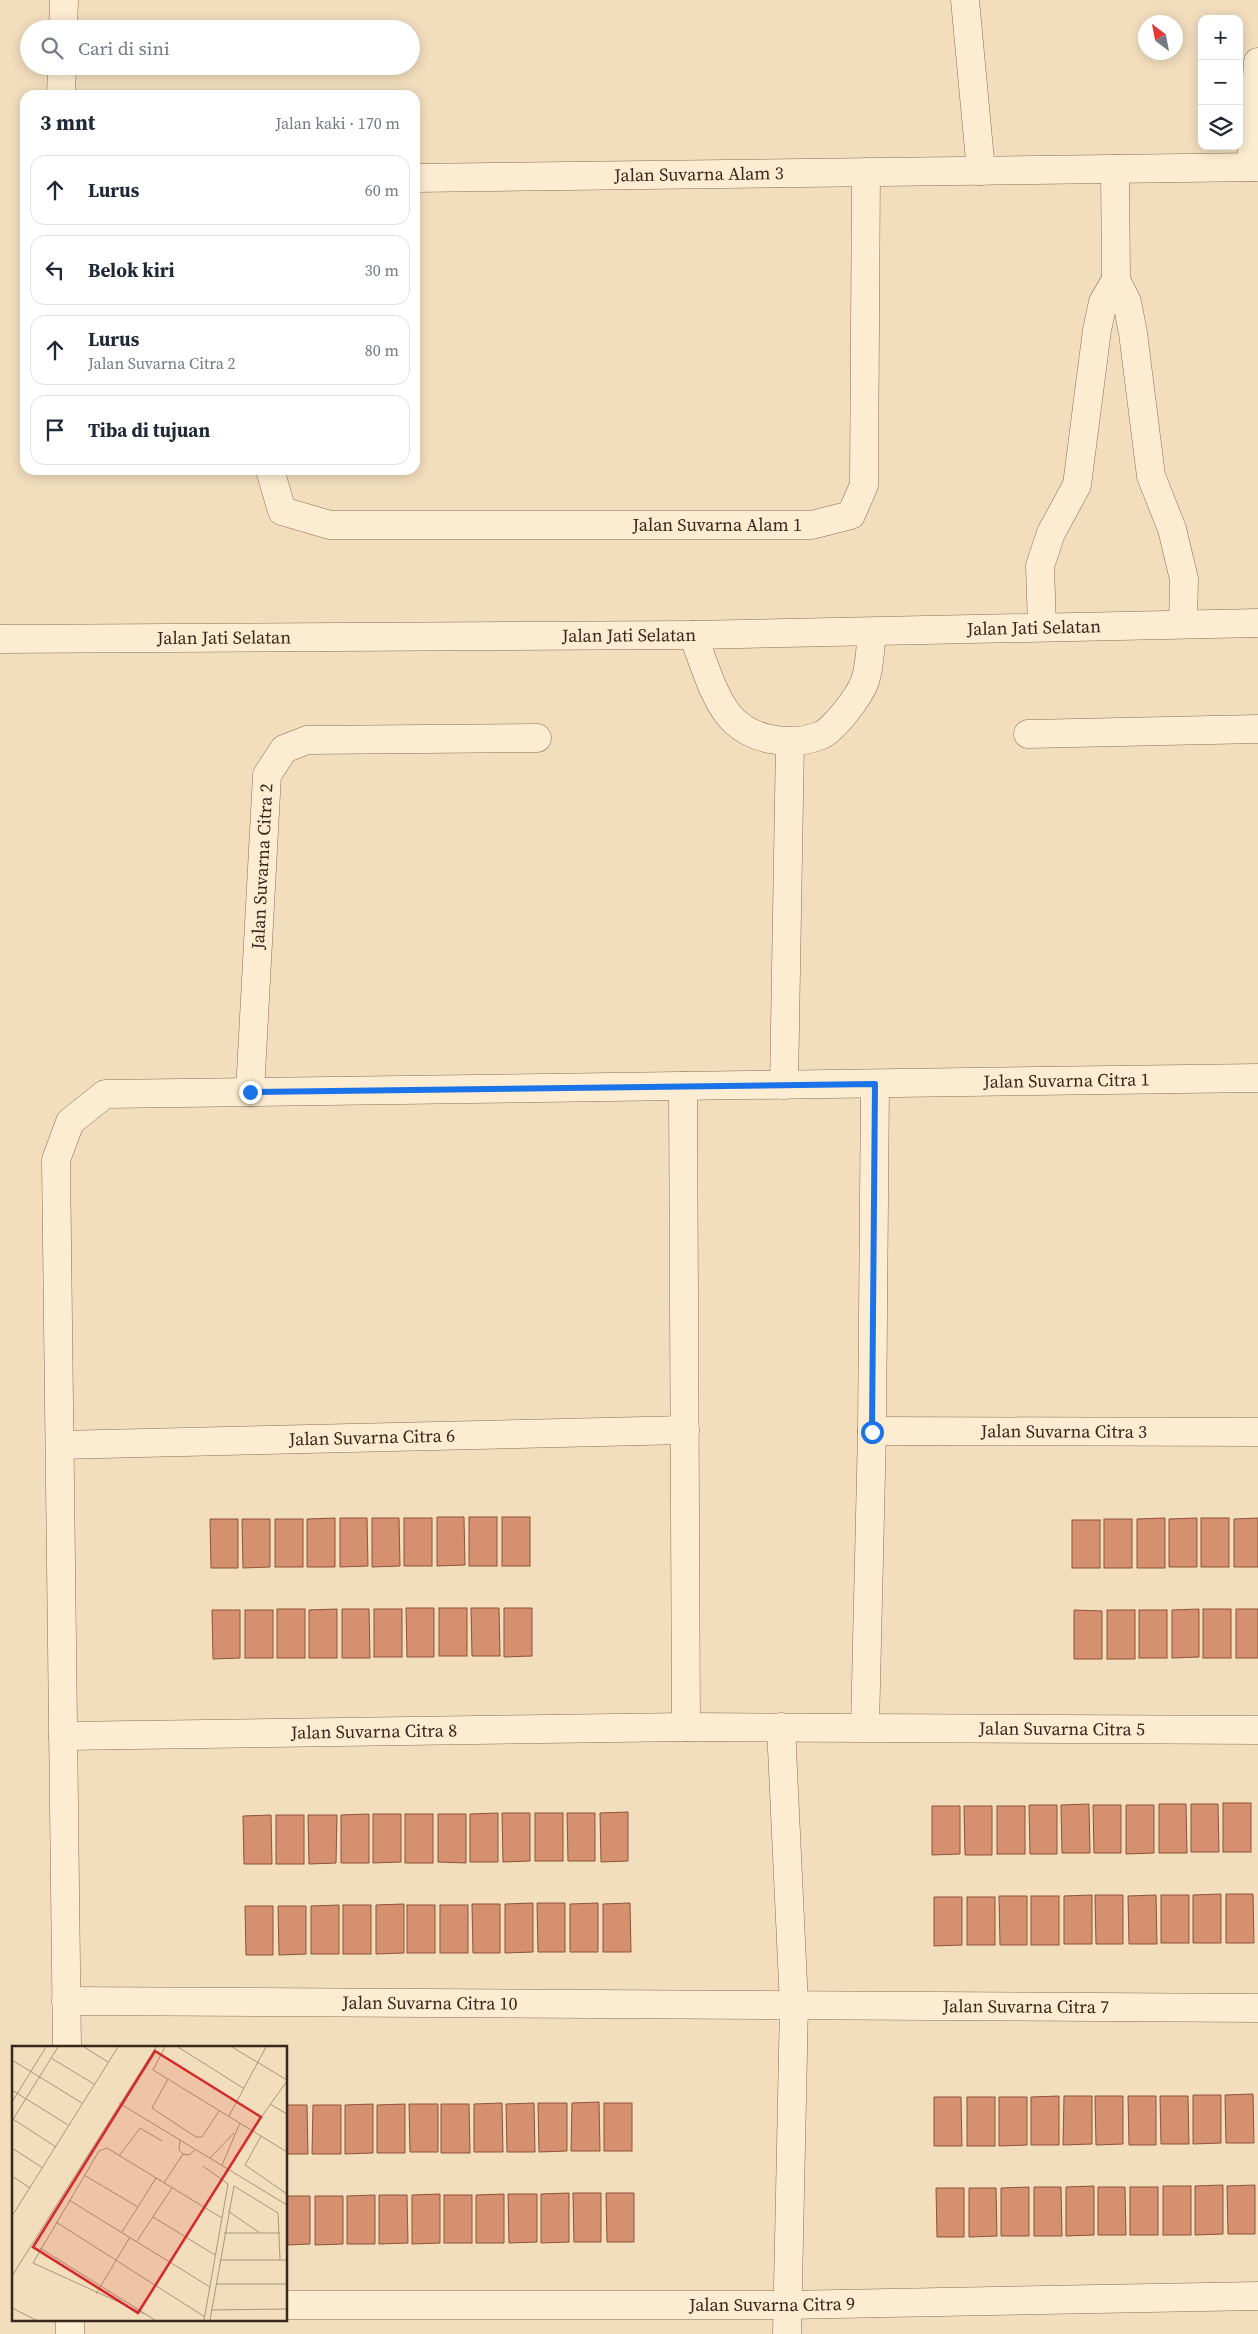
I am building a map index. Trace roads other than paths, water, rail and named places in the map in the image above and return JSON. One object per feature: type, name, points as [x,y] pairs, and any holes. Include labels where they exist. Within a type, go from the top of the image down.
[{"type":"street","points":[[63,20],[64,0]]},
{"type":"street","points":[[965,0],[981,171]]},
{"type":"street","points":[[1255,167],[1258,62]]},
{"type":"street","points":[[61,90],[62,75]]},
{"type":"street","name":"Jalan Suvarna Alam 3","points":[[420,178],[1255,167]]},
{"type":"street","points":[[1115,169],[1116,280],[1126,302],[1133,333],[1151,476],[1172,528],[1184,579],[1183,623]]},
{"type":"street","name":"Jalan Suvarna Alam 1","points":[[271,475],[282,511],[330,525],[812,525],[850,515],[864,485],[866,172]]},
{"type":"street","points":[[1042,627],[1040,566],[1051,533],[1077,485],[1103,302],[1116,280]]},
{"type":"street","name":"Jalan Jati Selatan","points":[[0,639],[693,635],[1183,623],[1258,623]]},
{"type":"street","points":[[693,635],[720,702],[733,720],[753,735],[790,742],[821,736],[847,711],[865,681],[872,632]]},
{"type":"street","points":[[1028,734],[1258,729]]},
{"type":"street","name":"Jalan Suvarna Citra 2","points":[[250,1092],[267,775],[284,749],[307,740],[536,738]]},
{"type":"street","points":[[784,1085],[790,742]]},
{"type":"street","name":"Jalan Suvarna Citra 1","points":[[683,1086],[1258,1078]]},
{"type":"street","points":[[865,1727],[872,1432],[875,1084]]},
{"type":"street","points":[[67,2046],[56,1160],[70,1122],[105,1094],[683,1086],[686,1727]]},
{"type":"street","name":"Jalan Suvarna Citra 6","points":[[60,1445],[685,1430]]},
{"type":"street","name":"Jalan Suvarna Citra 3","points":[[872,1432],[1258,1432]]},
{"type":"street","points":[[781,1727],[794,2005],[786,2305],[787,2334]]},
{"type":"street","name":"Jalan Suvarna Citra 8","points":[[63,1736],[781,1727]]},
{"type":"street","name":"Jalan Suvarna Citra 5","points":[[781,1727],[1258,1730]]},
{"type":"street","name":"Jalan Suvarna Citra 10","points":[[66,2001],[794,2005]]},
{"type":"street","name":"Jalan Suvarna Citra 7","points":[[794,2005],[1258,2008]]},
{"type":"street","name":"Jalan Suvarna Citra 9","points":[[288,2304],[786,2305],[1258,2296]]}]
